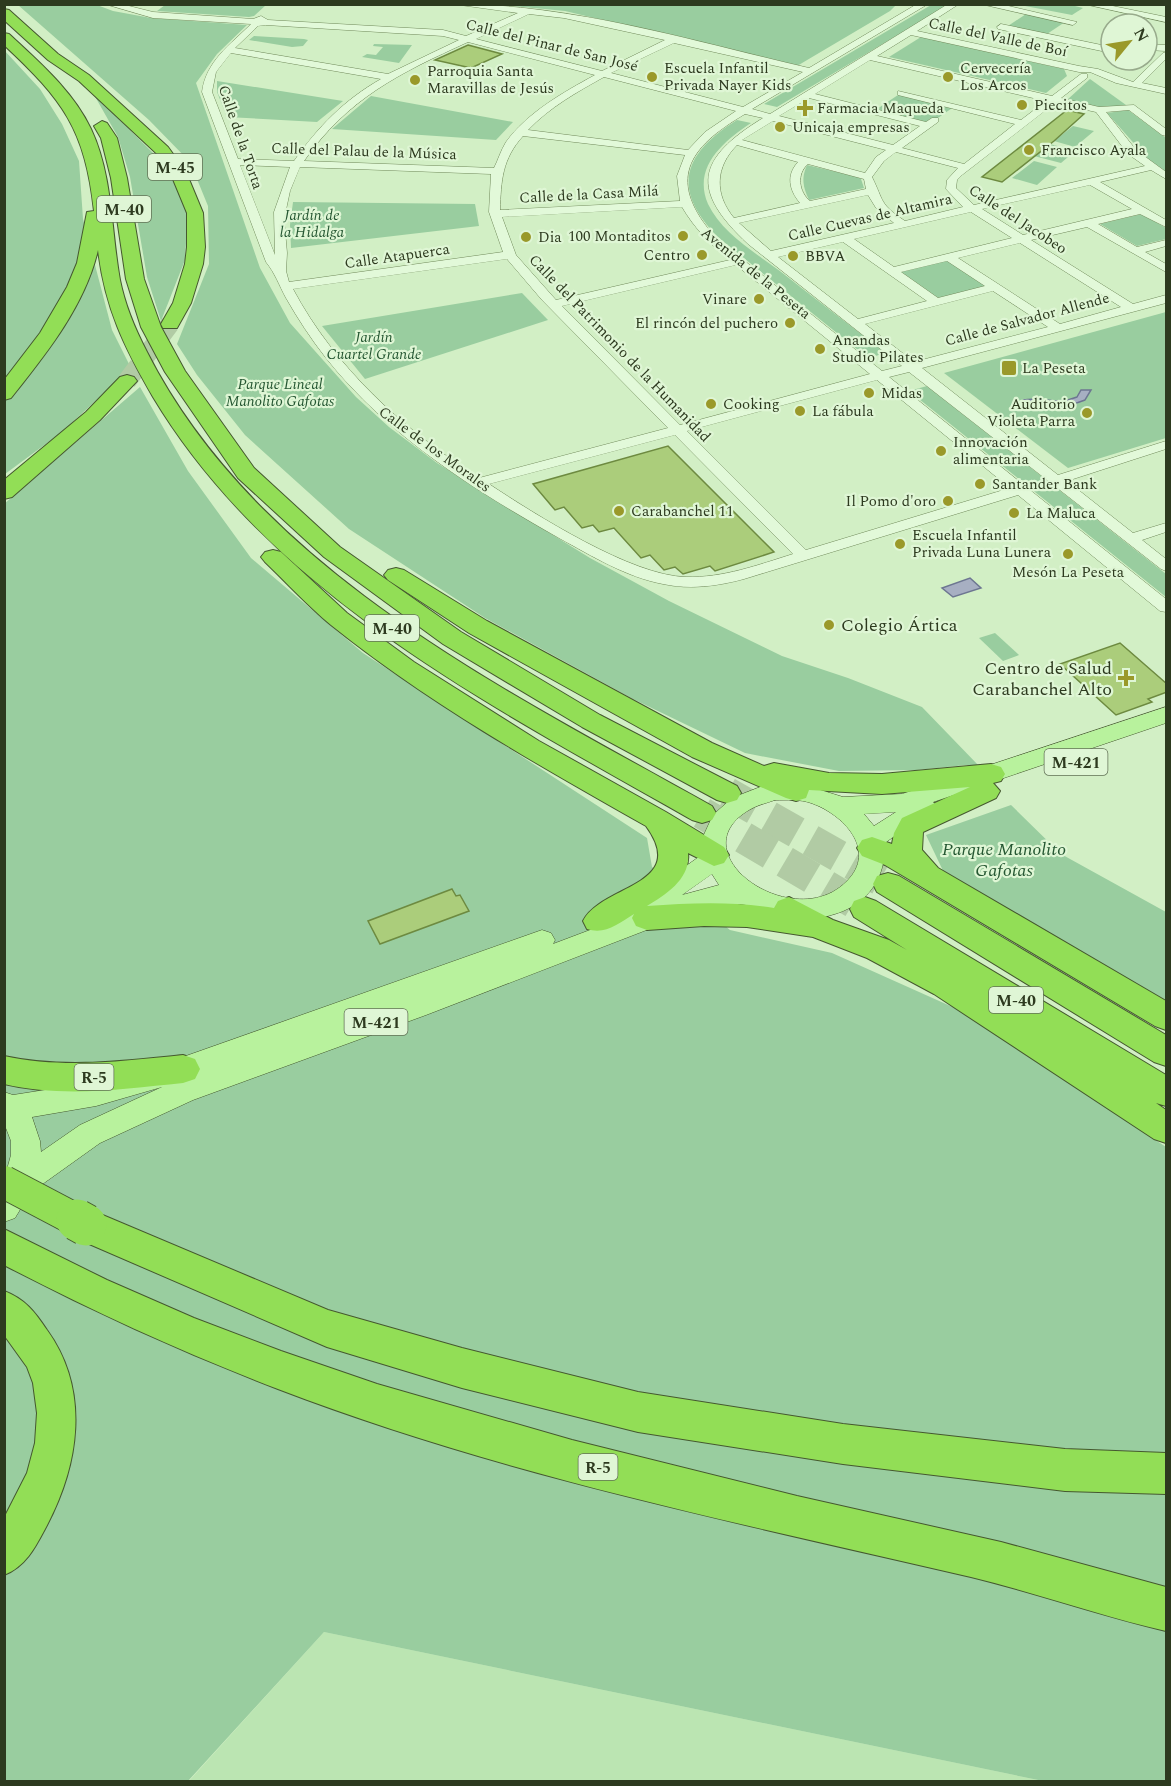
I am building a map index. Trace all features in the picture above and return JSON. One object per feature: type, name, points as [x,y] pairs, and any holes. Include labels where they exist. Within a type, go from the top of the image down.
[{"type":"highway","name":"M-40","points":[[4,13],[53,57],[90,104],[109,138],[120,178],[135,279],[151,327],[175,372],[202,414],[246,473],[342,559],[452,638],[591,721],[727,793]]},
{"type":"highway","name":"M-40","points":[[4,37],[60,92],[89,142],[111,282],[127,333],[136,375],[224,481],[262,521],[310,565],[358,603],[429,653],[522,710],[702,813]]},
{"type":"highway","name":"M-45","points":[[53,57],[84,78],[162,150],[178,171],[190,195],[195,213],[194,264],[182,303],[170,324]]},
{"type":"highway","points":[[4,394],[62,316],[82,272],[94,223],[90,175],[94,163]]},
{"type":"highway","points":[[4,388],[24,370]]},
{"type":"highway","points":[[4,492],[47,457],[136,375],[148,389],[210,484],[286,570],[338,618],[405,668],[529,748],[656,819],[715,857]]},
{"type":"highway","points":[[202,414],[238,442],[262,468],[350,546],[478,627],[702,750],[740,765],[796,792]]},
{"type":"highway","points":[[4,483],[47,457]]},
{"type":"highway","points":[[740,765],[796,779],[849,786],[988,783]]},
{"type":"highway","points":[[936,882],[910,855],[906,837],[912,825],[988,783]]},
{"type":"highway","points":[[598,921],[645,893],[669,874],[674,856],[668,835],[656,819]]},
{"type":"highway","points":[[871,845],[1167,1017]]},
{"type":"highway","name":"M-40","points":[[888,884],[1167,1052]]},
{"type":"highway","points":[[789,909],[822,928],[878,949],[945,985],[1167,1128]]},
{"type":"highway","name":"M-40","points":[[865,909],[1167,1092]]},
{"type":"highway","points":[[647,918],[704,914],[747,915],[822,928]]},
{"type":"highway","name":"R-5","points":[[4,1070],[57,1077],[101,1077],[183,1069]]},
{"type":"highway","points":[[13,1182],[86,1225],[327,1328],[462,1368],[638,1412],[843,1444],[1065,1470],[1167,1474]]},
{"type":"highway","name":"R-5","points":[[4,1246],[47,1270],[155,1322],[311,1381],[480,1436],[768,1510],[1002,1564],[1167,1609]]},
{"type":"highway","points":[[4,1554],[24,1530],[41,1495],[57,1430],[56,1392],[49,1369],[35,1342],[7,1311]]},
{"type":"main road","name":"M-421","points":[[871,845],[905,818],[988,783],[1167,715]]},
{"type":"main road","name":"M-421","points":[[840,806],[903,803],[988,783],[1167,731]]},
{"type":"main road","name":"M-421","points":[[772,792],[796,792],[819,796],[840,806],[861,825],[871,845],[873,864],[863,885],[844,900],[823,908],[789,909],[765,904],[746,895],[726,878],[715,857],[715,829],[726,813],[750,797],[772,792]]},
{"type":"main road","name":"M-421","points":[[4,1208],[27,1148],[20,1125],[7,1106],[96,1094],[183,1069],[598,921],[668,892],[715,857]]},
{"type":"main road","name":"M-421","points":[[13,1182],[90,1134],[183,1091],[416,1007],[697,900],[719,895],[746,895]]},
{"type":"street","name":"Calle del Pinar de San José","points":[[109,4],[153,15],[443,33],[745,110]]},
{"type":"street","points":[[457,4],[531,10],[606,22],[811,71]]},
{"type":"street","name":"Avenida de la Peseta","points":[[924,4],[709,133],[690,153],[681,180],[690,216],[699,227],[740,261],[1167,607]]},
{"type":"street","name":"Avenida de la Peseta","points":[[955,4],[734,141],[719,159],[713,174],[716,202],[731,222],[770,255],[1167,566]]},
{"type":"street","points":[[985,4],[1073,22]]},
{"type":"street","points":[[1051,38],[1095,5],[1164,17]]},
{"type":"street","name":"Calle de la Torta","points":[[270,10],[212,69],[207,81],[207,92],[255,222],[272,262],[280,271]]},
{"type":"street","name":"Calle de los Morales","points":[[531,10],[387,77],[332,120],[297,164],[284,195],[278,220],[280,271],[318,340],[358,388],[405,430],[478,483],[610,559],[656,578],[695,582],[718,581],[804,557],[1021,489]]},
{"type":"street","points":[[972,45],[1023,12]]},
{"type":"street","points":[[1001,27],[1099,48]]},
{"type":"street","name":"Calle del Valle de Boí","points":[[910,32],[1167,91]]},
{"type":"street","name":"Calle del Patrimonio de la Humanidad","points":[[675,39],[549,104],[519,132],[493,178],[495,214],[510,255],[554,304],[804,557]]},
{"type":"street","points":[[230,50],[387,77]]},
{"type":"street","points":[[1136,85],[1167,53]]},
{"type":"street","points":[[869,57],[1099,110],[1131,107]]},
{"type":"street","name":"Calle del Jacobeo","points":[[1099,65],[964,167],[952,180],[951,189],[955,196],[973,208],[1131,308]]},
{"type":"street","points":[[874,111],[933,72]]},
{"type":"street","points":[[1090,73],[1101,85]]},
{"type":"street","points":[[807,95],[928,124]]},
{"type":"street","points":[[893,98],[955,106],[1022,123]]},
{"type":"street","points":[[1118,98],[1167,133]]},
{"type":"street","points":[[771,117],[775,109],[767,106],[745,110],[745,121],[771,117],[964,167]]},
{"type":"street","points":[[904,225],[881,207],[870,191],[867,177],[873,166],[893,149],[955,106]]},
{"type":"street","points":[[1099,110],[1132,152],[1167,176]]},
{"type":"street","points":[[519,132],[690,153]]},
{"type":"street","points":[[734,141],[867,177]]},
{"type":"street","points":[[806,161],[798,169],[795,183],[800,198],[809,205]]},
{"type":"street","name":"Calle del Palau de la Música","points":[[232,162],[496,171]]},
{"type":"street","name":"Calle Cuevas de Altamira","points":[[770,255],[1152,167]]},
{"type":"street","points":[[1091,181],[1167,224]]},
{"type":"street","points":[[731,222],[870,191]]},
{"type":"street","name":"Calle de la Casa Milá","points":[[495,214],[686,204]]},
{"type":"street","points":[[891,271],[1142,210]]},
{"type":"street","points":[[255,222],[267,225],[278,220]]},
{"type":"street","points":[[1089,223],[1167,269]]},
{"type":"street","points":[[845,238],[935,301]]},
{"type":"street","points":[[1136,251],[1167,243]]},
{"type":"street","name":"Calle Atapuerca","points":[[287,286],[510,255]]},
{"type":"street","points":[[949,257],[1058,328]]},
{"type":"street","points":[[554,304],[740,261]]},
{"type":"street","points":[[855,323],[994,287]]},
{"type":"street","name":"Calle de Salvador Allende","points":[[478,483],[1167,299]]},
{"type":"street","points":[[867,364],[880,357],[901,358]]},
{"type":"street","points":[[892,385],[914,386],[927,378]]},
{"type":"street","points":[[1056,480],[1167,445]]},
{"type":"street","points":[[1131,539],[1167,527]]},
{"type":"green space","points":[[1067,4],[1083,8],[1072,15],[1020,5]]},
{"type":"green space","name":"Parque Lineal Manolito Gafotas","points":[[18,5],[97,5],[113,11],[151,18],[247,25],[217,54],[196,83],[260,268],[290,323],[356,397],[389,427],[437,463],[590,558],[669,601],[782,656],[848,678],[922,707],[979,766],[839,771],[745,753],[633,699],[485,618],[349,529],[245,435],[197,375],[177,344],[209,264],[208,206],[190,162],[149,120]]},
{"type":"green space","points":[[165,5],[266,5],[254,16],[249,17],[157,11]]},
{"type":"green space","points":[[502,5],[896,5],[890,11],[797,66],[565,11]]},
{"type":"green space","points":[[931,5],[948,5],[777,107],[764,104]]},
{"type":"green space","points":[[1026,14],[1065,22],[1047,34],[1008,26]]},
{"type":"green space","points":[[254,36],[308,40],[303,46],[292,47],[249,40]]},
{"type":"green space","points":[[921,37],[1064,69],[1067,76],[1046,93],[889,57]]},
{"type":"green space","points":[[374,44],[412,45],[399,63],[362,57],[367,54],[376,55],[383,47],[373,46]]},
{"type":"green space","points":[[4,50],[40,89],[62,124],[79,161],[83,219],[112,330],[131,368],[62,432],[5,474]]},
{"type":"green space","points":[[1090,79],[1126,105],[1104,108],[1067,100]]},
{"type":"green space","points":[[217,81],[343,101],[317,122],[227,117],[217,92]]},
{"type":"green space","points":[[93,93],[170,170],[188,210],[185,260],[161,321],[147,277],[130,177],[118,137]]},
{"type":"green space","points":[[901,93],[955,106],[928,125],[874,111]]},
{"type":"green space","points":[[371,96],[513,122],[496,140],[332,129]]},
{"type":"green space","points":[[1128,110],[1166,138],[1166,172],[1147,158],[1107,113]]},
{"type":"green space","points":[[737,120],[751,123],[713,156],[704,178],[704,191],[714,215],[742,243],[886,353],[868,358],[719,238],[704,221],[694,204],[689,189],[689,174],[694,160],[704,146]]},
{"type":"green space","points":[[1073,126],[1094,131],[1075,147],[1054,141]]},
{"type":"green space","points":[[1050,144],[1075,151],[1061,163],[1034,156]]},
{"type":"green space","points":[[1034,161],[1057,167],[1037,185],[1012,178]]},
{"type":"green space","points":[[807,165],[858,177],[864,188],[809,200],[804,182]]},
{"type":"green space","name":"Jardín de la Hidalga","points":[[293,202],[475,204],[479,226],[291,248],[290,225]]},
{"type":"green space","points":[[1142,214],[1166,228],[1166,239],[1137,246],[1100,224]]},
{"type":"green space","points":[[948,260],[986,286],[938,298],[901,272]]},
{"type":"green space","name":"Jardín Cuartel Grande","points":[[522,293],[548,320],[365,379],[322,326]]},
{"type":"green space","points":[[1166,312],[1166,438],[1068,468],[944,373]]},
{"type":"green space","points":[[927,386],[1166,574],[1166,597],[909,391]]},
{"type":"green space","points":[[140,387],[188,471],[251,558],[363,653],[647,838],[652,867],[730,930],[832,953],[966,1013],[1166,1147],[1166,1781],[1043,1781],[324,1632],[188,1781],[5,1781],[4,504]]},
{"type":"green space","points":[[995,633],[1019,655],[1003,661],[979,638]]},
{"type":"green space","name":"Parque Manolito Gafotas","points":[[1011,805],[1061,854],[1166,912],[1166,1006],[946,877],[926,835]]},
{"type":"green space","points":[[324,1632],[1043,1781],[188,1782]]},
{"type":"water","points":[[1081,390],[1091,390],[1085,400],[1069,405],[1047,405],[1023,400],[1069,400],[1077,397]]},
{"type":"water","points":[[970,578],[981,588],[953,597],[942,588]]},
{"type":"building","points":[[468,45],[502,54],[471,68],[435,60]]},
{"type":"building","name":"Francisco Ayala","points":[[1067,110],[1084,114],[1002,182],[982,177]]},
{"type":"building","name":"Carabanchel 11","points":[[668,446],[774,552],[715,571],[710,566],[683,574],[675,567],[664,570],[650,555],[641,558],[614,528],[599,532],[593,525],[582,528],[564,507],[555,510],[533,484]]},
{"type":"building","name":"Centro de Salud Carabanchel Alto","points":[[1120,643],[1167,684],[1167,692],[1148,699],[1152,702],[1116,715],[1060,664]]},
{"type":"building","points":[[452,889],[456,896],[460,895],[469,911],[380,944],[368,921]]},
{"type":"tunnel","points":[[127,381],[170,324]]},
{"type":"tunnel","points":[[727,793],[888,884]]},
{"type":"tunnel","points":[[702,813],[865,909]]},
{"type":"place","name":"Escuela Infantil Privada Nayer Kids","points":[[652,77]]},
{"type":"place","name":"Cervecería Los Arcos","points":[[948,77]]},
{"type":"place","name":"Parroquia Santa Maravillas de Jesús","points":[[415,80]]},
{"type":"place","name":"Piecitos","points":[[1022,105]]},
{"type":"place","name":"Farmacia Maqueda","points":[[805,108]]},
{"type":"place","name":"Unicaja empresas","points":[[780,127]]},
{"type":"place","name":"Francisco Ayala","points":[[1029,150]]},
{"type":"place","name":"100 Montaditos","points":[[683,236]]},
{"type":"place","name":"Dia","points":[[526,237]]},
{"type":"place","name":"Centro","points":[[702,255]]},
{"type":"place","name":"BBVA","points":[[793,256]]},
{"type":"place","name":"Vinare","points":[[759,299]]},
{"type":"place","name":"El rincón del puchero","points":[[790,323]]},
{"type":"place","name":"Anandas Studio Pilates","points":[[820,349]]},
{"type":"place","name":"La Peseta","points":[[1009,368]]},
{"type":"place","name":"Midas","points":[[869,393]]},
{"type":"place","name":"Cooking","points":[[711,404]]},
{"type":"place","name":"La fábula","points":[[800,411]]},
{"type":"place","name":"Auditorio Violeta Parra","points":[[1087,413]]},
{"type":"place","name":"Innovación alimentaria","points":[[941,451]]},
{"type":"place","name":"Santander Bank","points":[[980,484]]},
{"type":"place","name":"Il Pomo d'oro","points":[[948,501]]},
{"type":"place","name":"Carabanchel 11","points":[[619,511]]},
{"type":"place","name":"La Maluca","points":[[1014,513]]},
{"type":"place","name":"Escuela Infantil Privada Luna Lunera","points":[[900,544]]},
{"type":"place","name":"Mesón La Peseta","points":[[1068,554]]},
{"type":"place","name":"Colegio Ártica","points":[[829,625]]},
{"type":"place","name":"Centro de Salud Carabanchel Alto","points":[[1126,678]]}]
